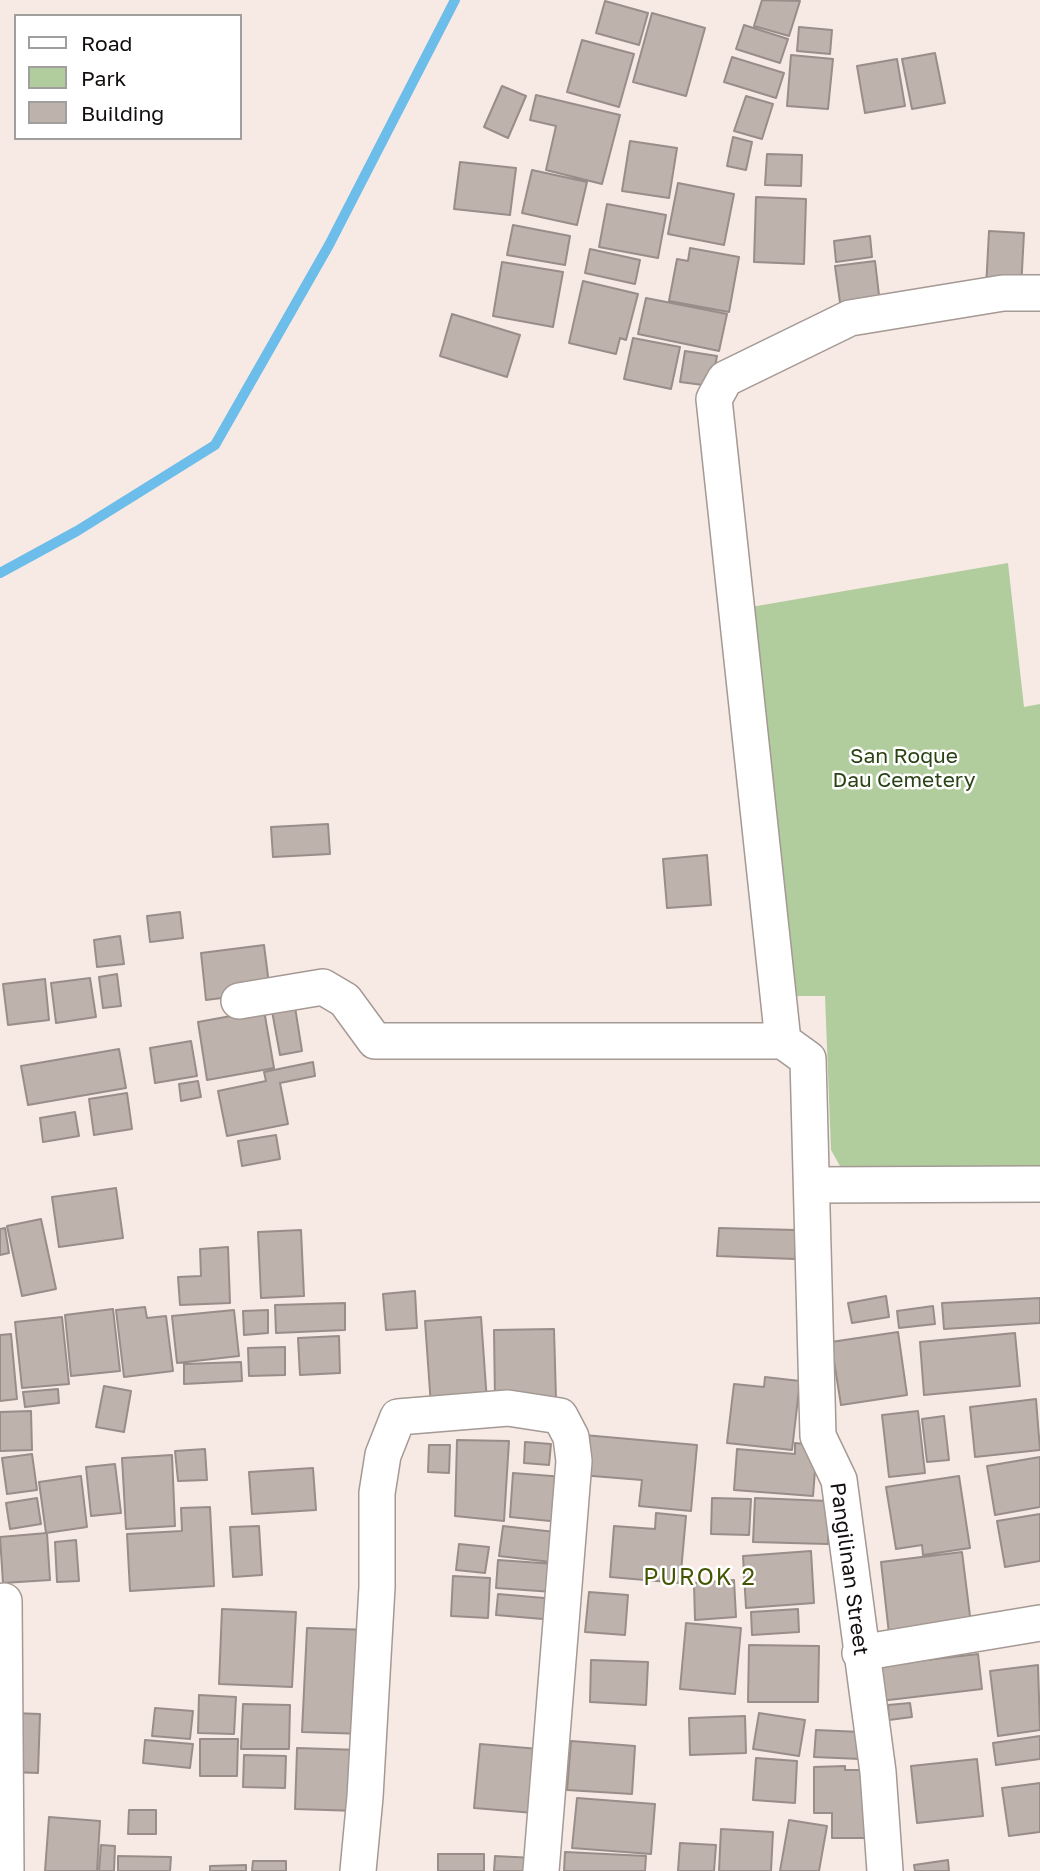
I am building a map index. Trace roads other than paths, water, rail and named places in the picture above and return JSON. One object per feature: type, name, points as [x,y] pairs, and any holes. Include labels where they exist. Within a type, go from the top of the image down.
[{"type":"street","name":"Pangilinan Street","points":[[885,1871],[878,1772],[839,1480],[818,1436],[814,1185],[714,400],[725,379],[850,318],[1003,293],[1040,293]]},
{"type":"street","points":[[239,1001],[323,987],[345,1000],[375,1041],[796,1050]]},
{"type":"street","points":[[814,1185],[1040,1184]]},
{"type":"street","points":[[358,1871],[377,1587],[377,1493],[383,1455],[398,1417],[508,1408],[560,1416],[571,1437],[574,1461],[541,1871]]},
{"type":"street","points":[[4,1601],[6,1871]]},
{"type":"street","points":[[860,1653],[1040,1623]]},
{"type":"waterway","points":[[0,573],[77,531],[215,445],[329,245],[455,0]]},
{"type":"district","name":"PUROK 2","points":[[700,1578]]},
{"type":"park label","name":"San Roque Dau Cemetery","points":[[904,768]]}]
